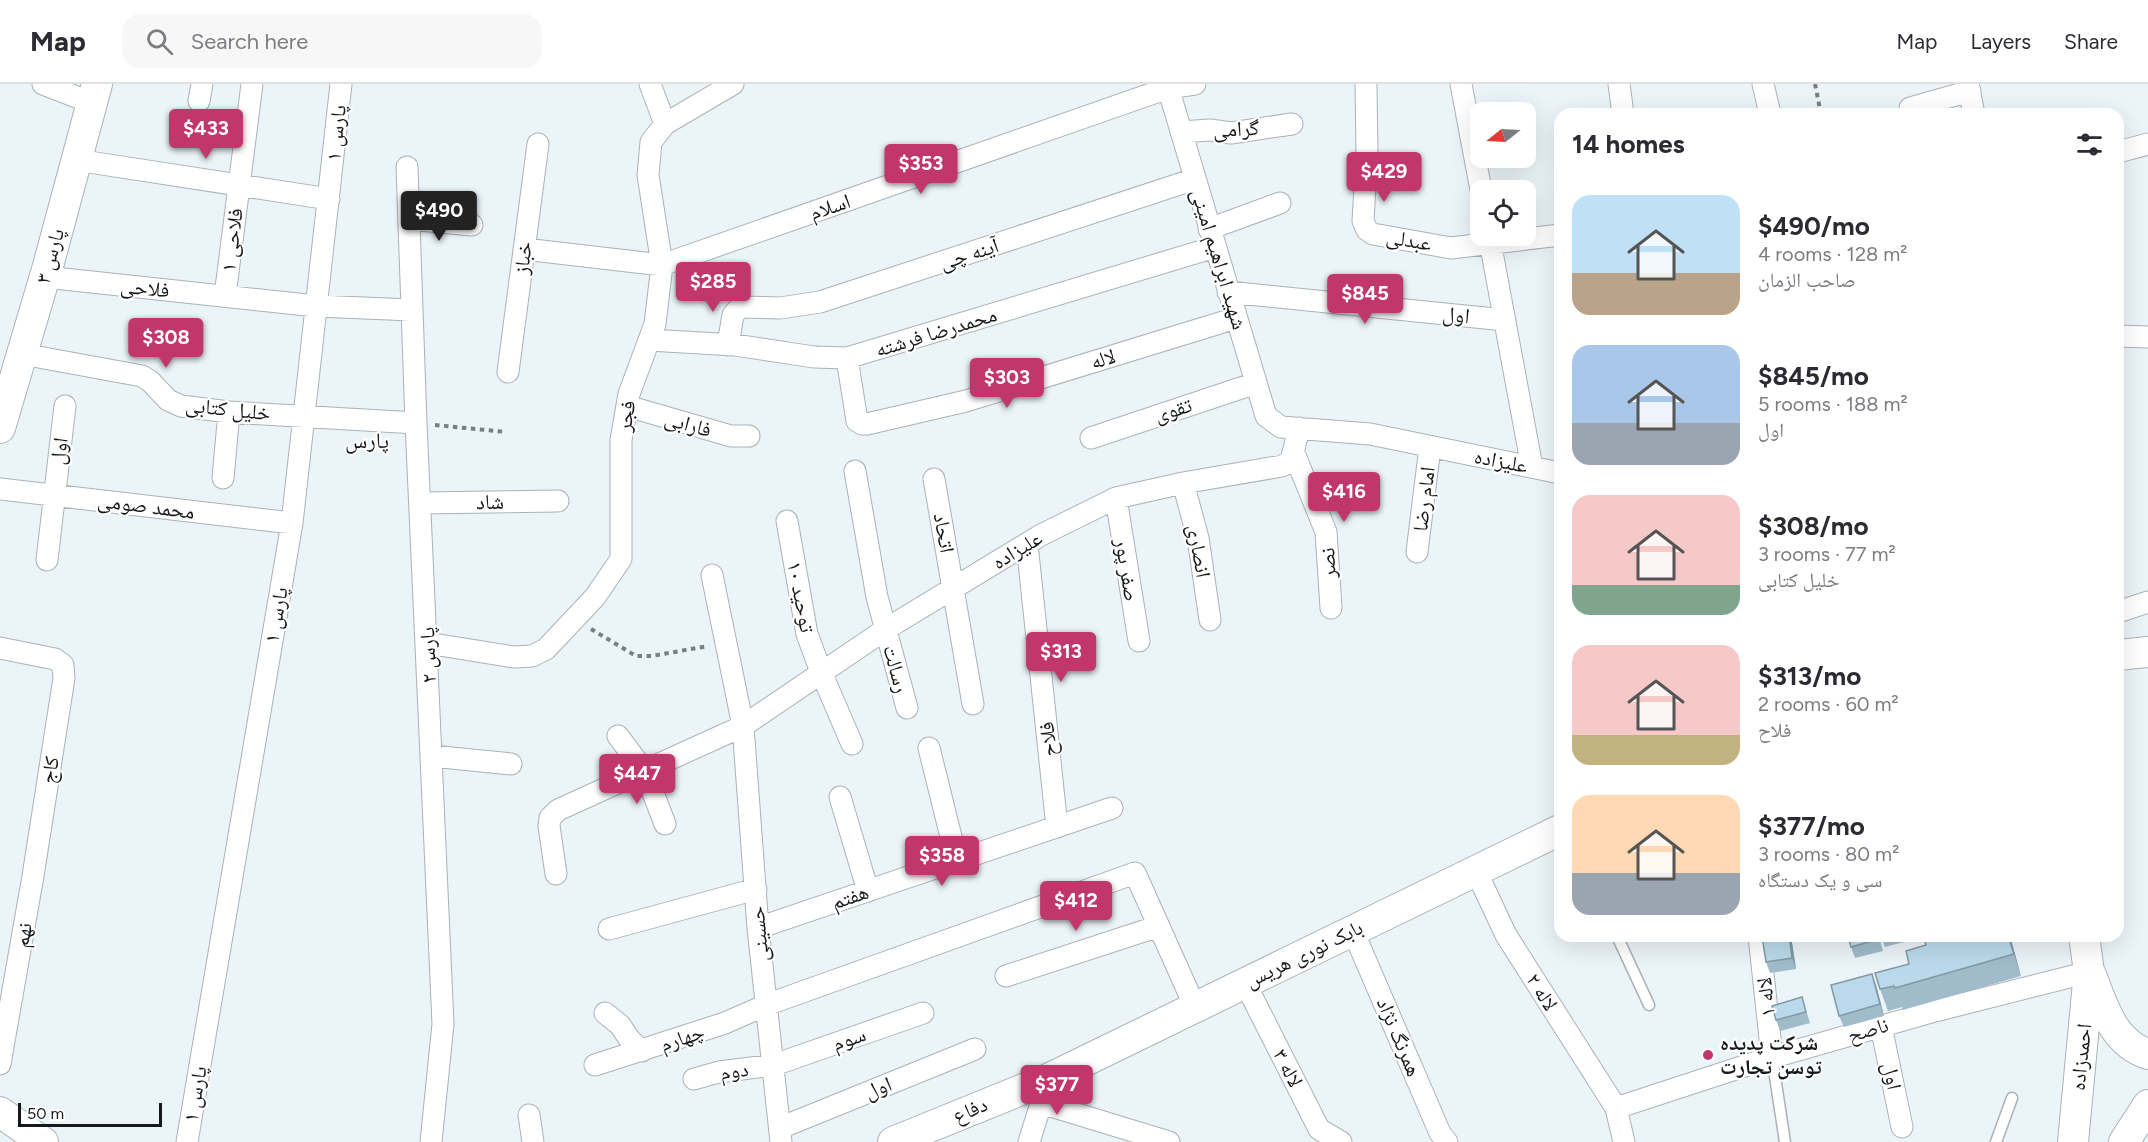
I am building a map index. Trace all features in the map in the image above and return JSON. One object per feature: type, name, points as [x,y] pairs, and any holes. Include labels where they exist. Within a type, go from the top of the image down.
[{"type":"main road","name":"پارس ۳","points":[[2,414],[45,277],[94,93]]},
{"type":"main road","name":"بابک نوری هریس","points":[[1044,1091],[1195,1007],[1554,833]]},
{"type":"main road","name":"احمدزاده","points":[[2073,1142],[2089,972],[2085,942]]},
{"type":"main road","name":"احمدزاده","points":[[2089,972],[2116,1032],[2135,1050],[2148,1054]]},
{"type":"main road","name":"دفاع","points":[[893,1142],[1044,1091]]},
{"type":"main road","points":[[2124,1142],[2148,1105]]},
{"type":"main road","points":[[0,1112],[43,1142]]},
{"type":"street","points":[[43,84],[94,93]]},
{"type":"street","name":"فلاحی ۱","points":[[225,296],[252,84]]},
{"type":"street","name":"پارس ۱","points":[[187,1142],[292,523],[341,84]]},
{"type":"street","points":[[650,84],[664,124],[732,84]]},
{"type":"street","name":"اسلام","points":[[662,265],[1167,86],[1195,84]]},
{"type":"street","name":"عبدلی","points":[[1366,84],[1367,153],[1363,221],[1366,230],[1373,234],[1450,248],[1470,244]]},
{"type":"street","points":[[1461,84],[1479,180]]},
{"type":"street","points":[[1619,84],[1622,108]]},
{"type":"street","points":[[1763,84],[1769,108]]},
{"type":"street","name":"شهید ابراهیم امینی","points":[[1167,86],[1266,416],[1290,428]]},
{"type":"street","points":[[1910,108],[1969,88],[1973,108]]},
{"type":"street","name":"فجر","points":[[427,643],[514,657],[532,656],[546,649],[595,597],[621,559],[621,440],[629,394],[655,324],[662,265],[648,176],[651,142],[664,124]]},
{"type":"street","name":"گرامی","points":[[1181,132],[1210,130],[1231,133],[1292,124]]},
{"type":"street","name":"خباز","points":[[508,372],[538,144]]},
{"type":"street","points":[[2124,150],[2148,144]]},
{"type":"street","points":[[76,160],[329,199]]},
{"type":"street","name":"پارس ۲","points":[[407,167],[443,1024],[431,1142]]},
{"type":"street","name":"آینه چی","points":[[728,345],[733,315],[740,307],[780,308],[820,302],[1195,179]]},
{"type":"street","name":"محمدرضا فرشته","points":[[649,340],[728,345],[814,357],[847,358],[1212,238],[1280,203]]},
{"type":"street","points":[[409,219],[472,225]]},
{"type":"street","points":[[1536,237],[1554,235]]},
{"type":"street","points":[[1491,246],[1532,467]]},
{"type":"street","points":[[524,249],[662,265]]},
{"type":"street","name":"فلاحی","points":[[45,277],[316,306],[412,310]]},
{"type":"street","name":"اول","points":[[1228,292],[1505,320]]},
{"type":"street","name":"لاله","points":[[847,358],[857,421],[867,424],[966,401],[1236,318]]},
{"type":"street","points":[[2124,336],[2148,337]]},
{"type":"street","name":"خلیل کتابی","points":[[22,354],[142,376],[174,403],[229,412],[416,423]]},
{"type":"street","name":"تقوی","points":[[1090,438],[1256,383]]},
{"type":"street","name":"اول","points":[[53,495],[65,406]]},
{"type":"street","name":"فارابی","points":[[627,406],[731,436],[749,436]]},
{"type":"street","points":[[223,478],[229,412]]},
{"type":"street","points":[[1290,428],[1294,453]]},
{"type":"street","name":"علیزاده","points":[[1290,428],[1371,434],[1554,472]]},
{"type":"street","name":"امام رضا","points":[[1417,552],[1430,447]]},
{"type":"street","name":"علیزاده","points":[[556,874],[549,826],[550,819],[558,810],[738,728],[886,629],[953,588],[1027,544],[1116,498],[1184,483],[1282,466],[1291,461],[1294,453]]},
{"type":"street","name":"نصر","points":[[1294,453],[1326,532],[1331,608]]},
{"type":"street","points":[[855,471],[877,597],[886,629]]},
{"type":"street","name":"اتحاد","points":[[934,479],[953,588]]},
{"type":"street","name":"انصاری","points":[[1184,483],[1198,538],[1210,620]]},
{"type":"street","name":"محمد صومی","points":[[0,489],[292,523]]},
{"type":"street","points":[[47,560],[53,495]]},
{"type":"street","name":"صفر پور","points":[[1116,498],[1139,641]]},
{"type":"street","name":"شاد","points":[[421,503],[558,501]]},
{"type":"street","name":"توحید ۱۰","points":[[787,521],[807,634],[820,672],[852,744]]},
{"type":"street","name":"فلاح","points":[[1027,544],[1058,827]]},
{"type":"street","points":[[712,574],[726,643],[738,728]]},
{"type":"street","points":[[953,588],[973,704]]},
{"type":"street","points":[[2124,610],[2148,602]]},
{"type":"street","name":"رسالت","points":[[886,629],[907,708]]},
{"type":"street","name":"کاج","points":[[0,648],[55,659],[63,665],[64,678],[33,876]]},
{"type":"street","name":"حسینی","points":[[738,728],[781,1135]]},
{"type":"street","points":[[618,736],[645,772],[665,824]]},
{"type":"street","name":"علیزاده","points":[[694,749],[714,740]]},
{"type":"street","points":[[929,748],[957,861]]},
{"type":"street","points":[[432,756],[511,764]]},
{"type":"street","points":[[840,797],[868,891]]},
{"type":"street","name":"هفتم","points":[[758,928],[1112,808]]},
{"type":"street","name":"لاله ۲","points":[[1476,871],[1506,935],[1616,1108],[1624,1142]]},
{"type":"street","name":"چهارم","points":[[595,1065],[725,1023],[766,1005],[1135,873],[1159,926]]},
{"type":"street","name":"نهم","points":[[0,1064],[33,876]]},
{"type":"street","points":[[609,930],[756,889]]},
{"type":"street","points":[[1006,976],[1159,926],[1195,1007]]},
{"type":"street","name":"همرنگ نژاد","points":[[1353,931],[1440,1133],[1447,1142]]},
{"type":"street","name":"لاله ۱","points":[[1760,942],[1772,1057]]},
{"type":"street","name":"ناصح","points":[[1616,1108],[1772,1057],[2089,972]]},
{"type":"street","name":"لاله ۳","points":[[1245,983],[1319,1129],[1341,1142]]},
{"type":"street","name":"سوم","points":[[774,1065],[923,1012]]},
{"type":"street","points":[[605,1013],[620,1025],[630,1040],[642,1051]]},
{"type":"street","name":"اول","points":[[1881,1026],[1902,1127]]},
{"type":"street","name":"اول","points":[[781,1135],[975,1049]]},
{"type":"street","name":"دوم","points":[[694,1079],[719,1072],[774,1065]]},
{"type":"street","points":[[1029,1142],[1044,1091],[1169,1142]]},
{"type":"street","points":[[529,1115],[533,1142]]},
{"type":"lane","points":[[1620,942],[1649,1005]]},
{"type":"lane","points":[[1772,1057],[1785,1142]]},
{"type":"lane","points":[[1996,1142],[2012,1098]]},
{"type":"path","points":[[1815,84],[1820,108]]},
{"type":"path","points":[[416,423],[506,432]]},
{"type":"path","points":[[574,619],[636,656],[652,656],[726,643]]},
{"type":"building","points":[[1763,942],[1790,942],[1792,958],[1766,962]]},
{"type":"building","points":[[1850,942],[1868,942],[1851,947]]},
{"type":"building","points":[[1925,942],[2010,942],[2014,954],[1895,988],[1894,986],[1880,989],[1875,973],[1909,964],[1906,951],[1926,945]]},
{"type":"building","points":[[1872,974],[1880,1004],[1839,1016],[1831,985]]},
{"type":"building","points":[[1802,997],[1806,1012],[1776,1020],[1772,1006]]},
{"type":"place","name":"شرکت پدیده توسن تجارت","points":[[1708,1055]]},
{"type":"district","name":"پارس","points":[[367,440]]}]
